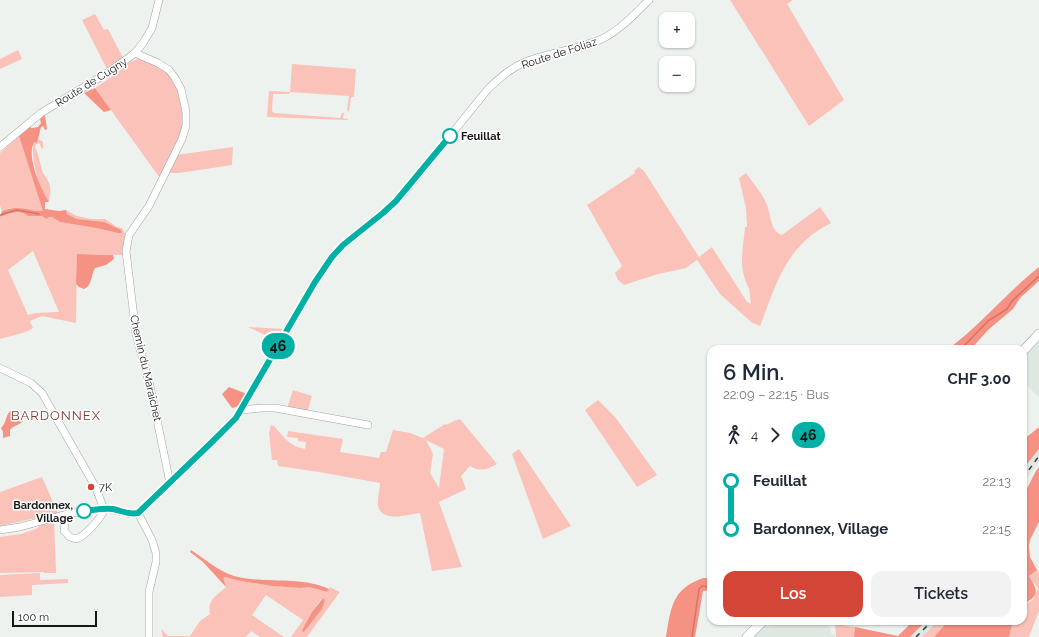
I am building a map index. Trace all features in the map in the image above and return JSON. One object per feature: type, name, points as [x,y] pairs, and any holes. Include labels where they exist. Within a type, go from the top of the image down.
[{"type":"main road","points":[[1027,347],[1039,334]]},
{"type":"main road","points":[[747,637],[759,625]]},
{"type":"street","name":"Route de Cugny","points":[[0,147],[41,113],[105,75],[135,53],[149,34],[155,18],[159,0]]},
{"type":"street","name":"Route de Foliaz","points":[[138,513],[220,435],[241,410],[315,282],[332,257],[343,245],[383,213],[403,194],[488,89],[504,75],[525,62],[570,50],[602,39],[625,23],[649,0]]},
{"type":"street","name":"Chemin du Maraîchet","points":[[135,53],[158,63],[169,70],[181,89],[186,112],[186,126],[174,157],[149,206],[129,234],[126,251],[136,334],[150,386],[170,482]]},
{"type":"street","points":[[0,368],[31,383],[42,393],[95,486],[104,509],[101,516],[86,532],[76,539],[67,536],[64,531],[67,514]]},
{"type":"street","points":[[241,410],[275,408],[368,424]]},
{"type":"street","points":[[0,530],[67,514],[97,509],[115,510],[131,514],[138,513],[152,540],[157,558],[149,592],[149,637]]},
{"type":"shaded area","points":[[730,0],[793,0],[787,4],[844,100],[809,126]]},
{"type":"shaded area","points":[[95,14],[104,30],[108,29],[123,58],[107,69],[82,20]]},
{"type":"shaded area","points":[[18,50],[22,59],[0,69],[0,59]]},
{"type":"shaded area","points":[[140,58],[164,68],[177,84],[185,113],[181,135],[160,178],[95,88],[130,62]]},
{"type":"shaded area","points":[[292,64],[356,69],[354,97],[351,97],[349,112],[347,110],[349,96],[290,92]]},
{"type":"shaded area","points":[[95,88],[111,110],[104,112],[84,93]]},
{"type":"shaded area","points":[[269,91],[290,92],[289,94],[273,94],[272,111],[274,113],[340,118],[342,113],[344,113],[343,118],[348,120],[267,117]]},
{"type":"shaded area","points":[[45,115],[47,129],[45,130],[43,126],[41,127],[37,143],[34,142],[32,148],[32,156],[36,173],[49,202],[45,202],[45,209],[59,211],[66,210],[67,214],[77,219],[104,222],[121,230],[122,233],[60,222],[52,217],[48,217],[47,219],[42,216],[28,216],[18,212],[0,217],[2,211],[13,208],[43,211],[19,136],[30,127],[38,127],[41,123],[40,119]]},
{"type":"shaded area","points":[[19,136],[44,212],[10,208],[2,211],[0,206],[0,153]]},
{"type":"shaded area","points":[[38,139],[43,142],[42,149],[39,143],[36,144],[35,147],[43,173],[50,186],[49,202],[39,182],[35,167],[33,144],[34,142],[37,143]]},
{"type":"shaded area","points":[[233,147],[232,165],[179,173],[168,173],[176,155]]},
{"type":"shaded area","points":[[639,167],[644,171],[699,257],[712,247],[747,302],[751,304],[749,288],[745,279],[742,264],[745,227],[747,227],[746,208],[739,178],[746,173],[765,201],[775,230],[782,235],[820,207],[831,223],[809,237],[790,258],[773,291],[760,326],[751,322],[720,294],[697,260],[686,268],[658,274],[624,285],[618,280],[615,273],[622,266],[587,205],[635,173],[634,171]]},
{"type":"shaded area","points":[[66,210],[77,216],[91,219],[105,219],[117,227],[122,228],[126,235],[124,238],[124,255],[77,254],[76,323],[42,316],[30,321],[33,328],[26,332],[0,339],[0,217],[10,213],[21,213],[28,216],[52,217],[60,222],[118,233],[122,232],[104,223],[77,219],[67,214]],"holes":[[[33,251],[59,312],[36,313],[28,315],[8,270]]]},
{"type":"shaded area","points":[[77,254],[113,255],[114,259],[106,265],[95,268],[89,285],[84,289],[76,284]]},
{"type":"shaded area","points":[[1039,267],[1039,281],[1020,298],[1013,309],[988,330],[975,345],[953,345],[972,330]]},
{"type":"shaded area","points":[[248,327],[285,329],[278,341]]},
{"type":"shaded area","points":[[1039,342],[1039,397],[1027,386],[1027,354]]},
{"type":"shaded area","points":[[229,387],[247,394],[240,406],[232,408],[222,394]]},
{"type":"shaded area","points":[[293,390],[312,396],[307,413],[287,409]]},
{"type":"shaded area","points":[[598,400],[615,417],[657,475],[637,487],[585,410]]},
{"type":"shaded area","points":[[10,411],[18,414],[23,421],[10,430],[10,436],[3,438],[1,428]]},
{"type":"shaded area","points":[[460,419],[497,464],[484,470],[470,466],[461,476],[466,489],[439,502],[462,567],[432,571],[420,513],[403,516],[390,516],[380,511],[378,500],[380,483],[278,466],[277,460],[272,460],[269,433],[271,425],[274,426],[287,440],[299,448],[305,449],[306,442],[298,441],[298,438],[287,437],[288,431],[343,439],[340,452],[379,458],[381,452],[386,452],[393,430],[410,433],[423,438],[445,424],[446,425]],"holes":[[[426,440],[444,449],[439,488],[430,473],[433,454]]]},
{"type":"shaded area","points":[[1039,427],[1039,449],[1027,464],[1027,437]]},
{"type":"shaded area","points":[[519,449],[571,526],[543,539],[512,454]]},
{"type":"shaded area","points":[[1039,449],[1039,462],[1027,478],[1027,464]]},
{"type":"shaded area","points":[[1039,467],[1039,522],[1030,540],[1029,546],[1030,557],[1037,570],[1029,576],[1035,586],[1036,593],[1035,596],[1027,602],[1027,488]]},
{"type":"shaded area","points":[[42,477],[58,513],[0,526],[0,492]]},
{"type":"shaded area","points":[[54,521],[56,573],[0,573],[0,537],[21,534],[36,529],[42,524]]},
{"type":"shaded area","points":[[191,550],[217,568],[234,576],[257,580],[295,581],[318,585],[329,589],[327,592],[309,587],[301,588],[272,586],[225,577],[223,578],[226,587],[203,562],[190,552]]},
{"type":"shaded area","points":[[1037,570],[1039,572],[1039,611],[1029,637],[1009,637],[1012,625],[1027,625],[1027,603],[1033,600],[1038,588],[1029,576]]},
{"type":"shaded area","points":[[40,573],[40,580],[68,579],[68,583],[32,585],[32,595],[0,597],[0,575]]},
{"type":"shaded area","points":[[225,577],[272,586],[301,588],[309,587],[327,592],[330,587],[340,592],[307,637],[291,637],[303,620],[266,595],[252,615],[284,637],[260,637],[251,631],[246,637],[163,637],[161,629],[168,636],[190,636],[200,621],[210,614],[209,609],[213,599],[226,587],[222,578]],"holes":[[[321,599],[325,600],[322,609],[303,632],[302,630],[312,612]]]},
{"type":"shaded area","points":[[707,578],[707,590],[703,591],[695,637],[666,637],[675,600],[685,588],[693,582]]},
{"type":"shaded area","points":[[323,598],[325,600],[322,609],[303,632],[302,630],[312,612]]},
{"type":"shaded area","points":[[774,625],[829,625],[831,633],[836,637],[754,637],[763,627]]},
{"type":"shaded area","points":[[835,625],[855,627],[854,637],[836,637]]},
{"type":"shaded area","points":[[909,625],[922,625],[910,637],[854,637],[855,627],[898,636]]},
{"type":"shaded area","points":[[922,625],[934,625],[922,637],[910,637]]},
{"type":"shaded area","points":[[934,625],[944,625],[934,637],[922,637]]},
{"type":"shaded area","points":[[944,625],[1012,625],[1009,637],[934,637]]},
{"type":"waterway","points":[[0,215],[17,210],[39,214]]},
{"type":"waterway","points":[[965,345],[988,321],[1007,309],[1013,300],[1039,276]]},
{"type":"waterway","points":[[692,637],[699,589],[702,586],[707,587]]},
{"type":"railway","points":[[1027,472],[1039,456]]},
{"type":"railway","points":[[916,637],[928,625]]},
{"type":"bus line","name":"46","points":[[84,511],[110,509],[131,514],[138,513],[230,425],[241,410],[325,266],[343,245],[383,213],[403,194],[450,136]]},
{"type":"place","name":"Feuillat","points":[[450,136]]},
{"type":"place","name":"7K","points":[[91,487]]},
{"type":"place","name":"Bardonnex, Village","points":[[84,511]]},
{"type":"district","name":"BARDONNEX","points":[[56,415]]}]
